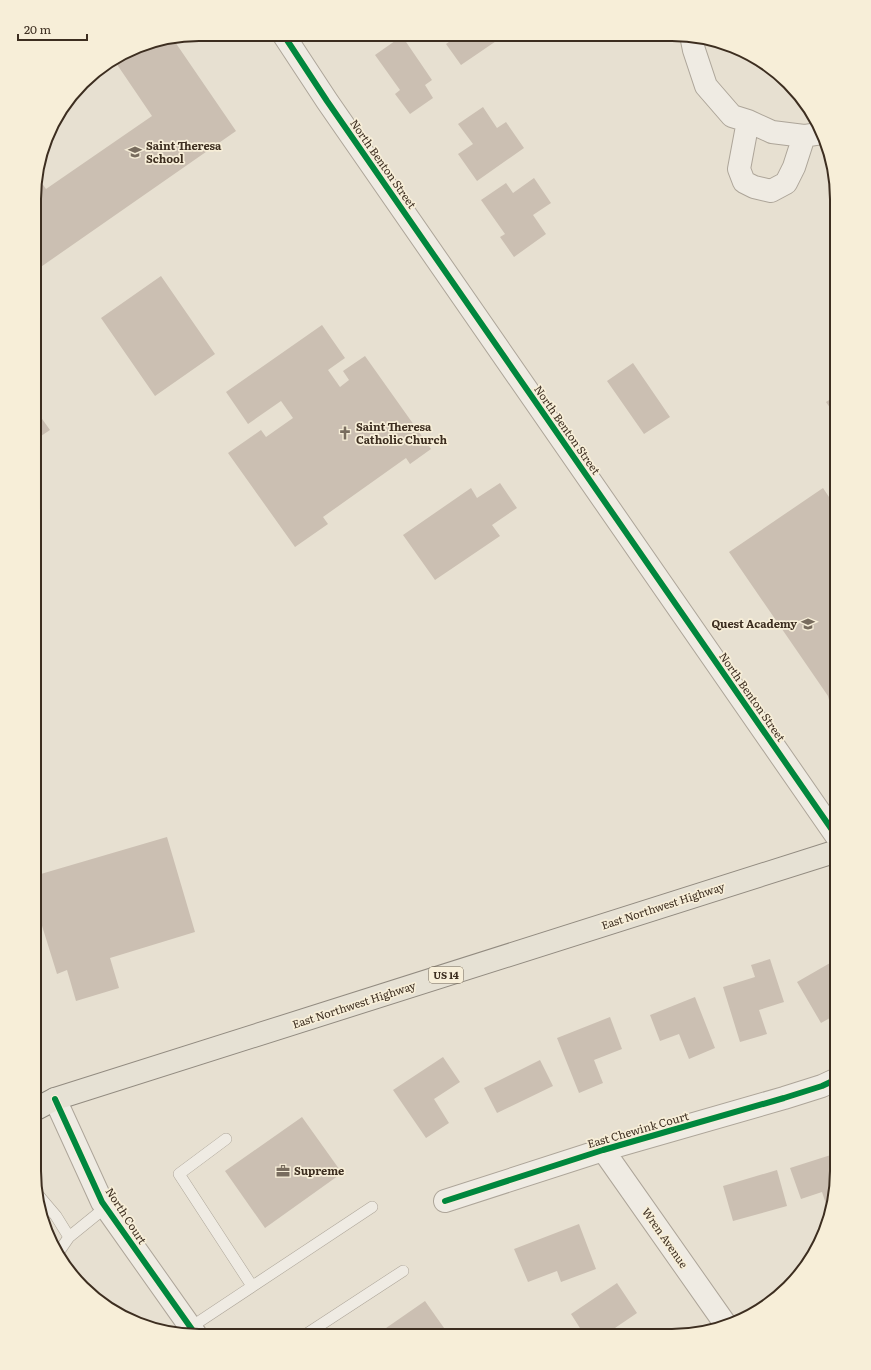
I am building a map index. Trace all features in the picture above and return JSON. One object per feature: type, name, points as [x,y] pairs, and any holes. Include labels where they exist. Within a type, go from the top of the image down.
[{"type":"main road","name":"East Northwest Highway","points":[[44,1099],[830,853]]},
{"type":"street","name":"North Benton Street","points":[[292,41],[336,114],[830,827]]},
{"type":"street","points":[[692,42],[706,86],[732,116],[748,121],[772,132],[813,135],[786,183],[771,191],[754,187],[744,182],[739,169],[748,121]]},
{"type":"street","name":"East Chewink Court","points":[[444,1201],[603,1150],[784,1098],[830,1082]]},
{"type":"street","name":"North Court","points":[[44,1099],[102,1202],[186,1329]]},
{"type":"street","name":"Wren Avenue","points":[[603,1150],[723,1321]]},
{"type":"lane","points":[[226,1140],[179,1174],[252,1286]]},
{"type":"lane","points":[[44,1202],[56,1216],[69,1237]]},
{"type":"lane","points":[[192,1329],[252,1286],[372,1206]]},
{"type":"lane","points":[[61,1249],[69,1237],[106,1207]]},
{"type":"lane","points":[[314,1329],[403,1271]]},
{"type":"building","points":[[395,41],[405,41],[432,80],[425,85],[433,98],[410,114],[395,94],[400,90],[375,55]]},
{"type":"building","points":[[450,41],[496,41],[461,65],[446,44]]},
{"type":"building","points":[[175,43],[236,131],[41,267],[42,183],[46,189],[152,116],[117,64],[148,49]]},
{"type":"building","points":[[483,107],[497,128],[506,122],[524,148],[477,181],[458,154],[473,144],[458,124]]},
{"type":"building","points":[[534,178],[551,203],[533,215],[546,234],[514,257],[500,237],[505,234],[481,200],[506,183],[513,193]]},
{"type":"building","points":[[161,276],[215,354],[155,396],[101,318]]},
{"type":"building","name":"Saint Theresa Catholic Church","points":[[322,325],[345,358],[328,370],[340,387],[349,380],[343,371],[365,356],[431,449],[410,464],[406,458],[323,517],[328,524],[295,547],[228,453],[261,430],[266,437],[293,418],[281,401],[248,424],[226,392]]},
{"type":"building","points":[[633,363],[670,417],[644,434],[607,381]]},
{"type":"building","points":[[830,399],[830,408],[826,402]]},
{"type":"building","points":[[41,417],[50,430],[41,436]]},
{"type":"building","points":[[500,483],[517,508],[492,525],[500,536],[435,580],[403,535],[471,488],[477,498]]},
{"type":"building","name":"Quest Academy","points":[[823,488],[830,498],[830,704],[828,696],[729,552]]},
{"type":"building","points":[[167,837],[195,932],[110,958],[119,988],[76,1001],[67,970],[57,974],[41,923],[41,874]]},
{"type":"building","points":[[770,959],[784,1002],[759,1010],[767,1034],[740,1042],[723,987],[755,977],[751,965]]},
{"type":"building","points":[[830,963],[830,1018],[821,1023],[797,982]]},
{"type":"building","points":[[695,997],[715,1048],[689,1059],[679,1034],[660,1041],[650,1015]]},
{"type":"building","points":[[610,1017],[622,1049],[594,1060],[603,1083],[579,1093],[557,1038]]},
{"type":"building","points":[[443,1057],[460,1082],[434,1099],[449,1123],[426,1138],[393,1090]]},
{"type":"building","points":[[540,1060],[553,1086],[497,1113],[484,1088]]},
{"type":"building","points":[[302,1117],[342,1173],[265,1228],[225,1171]]},
{"type":"building","points":[[830,1155],[830,1182],[827,1204],[822,1192],[801,1199],[790,1168]]},
{"type":"building","points":[[777,1170],[787,1206],[733,1221],[723,1186]]},
{"type":"building","points":[[579,1224],[596,1269],[561,1282],[557,1271],[528,1282],[514,1249]]},
{"type":"building","points":[[617,1283],[637,1313],[616,1329],[581,1329],[571,1314]]},
{"type":"building","points":[[425,1301],[445,1329],[385,1329]]},
{"type":"cycle path","points":[[288,41],[327,101],[830,827]]},
{"type":"cycle path","points":[[445,1201],[603,1150],[784,1098],[830,1082]]},
{"type":"cycle path","points":[[55,1099],[102,1202],[192,1329]]},
{"type":"place","name":"Saint Theresa School","points":[[135,152]]},
{"type":"place","name":"Saint Theresa Catholic Church","points":[[345,433]]},
{"type":"place","name":"Quest Academy","points":[[808,624]]},
{"type":"place","name":"Supreme","points":[[283,1171]]}]
